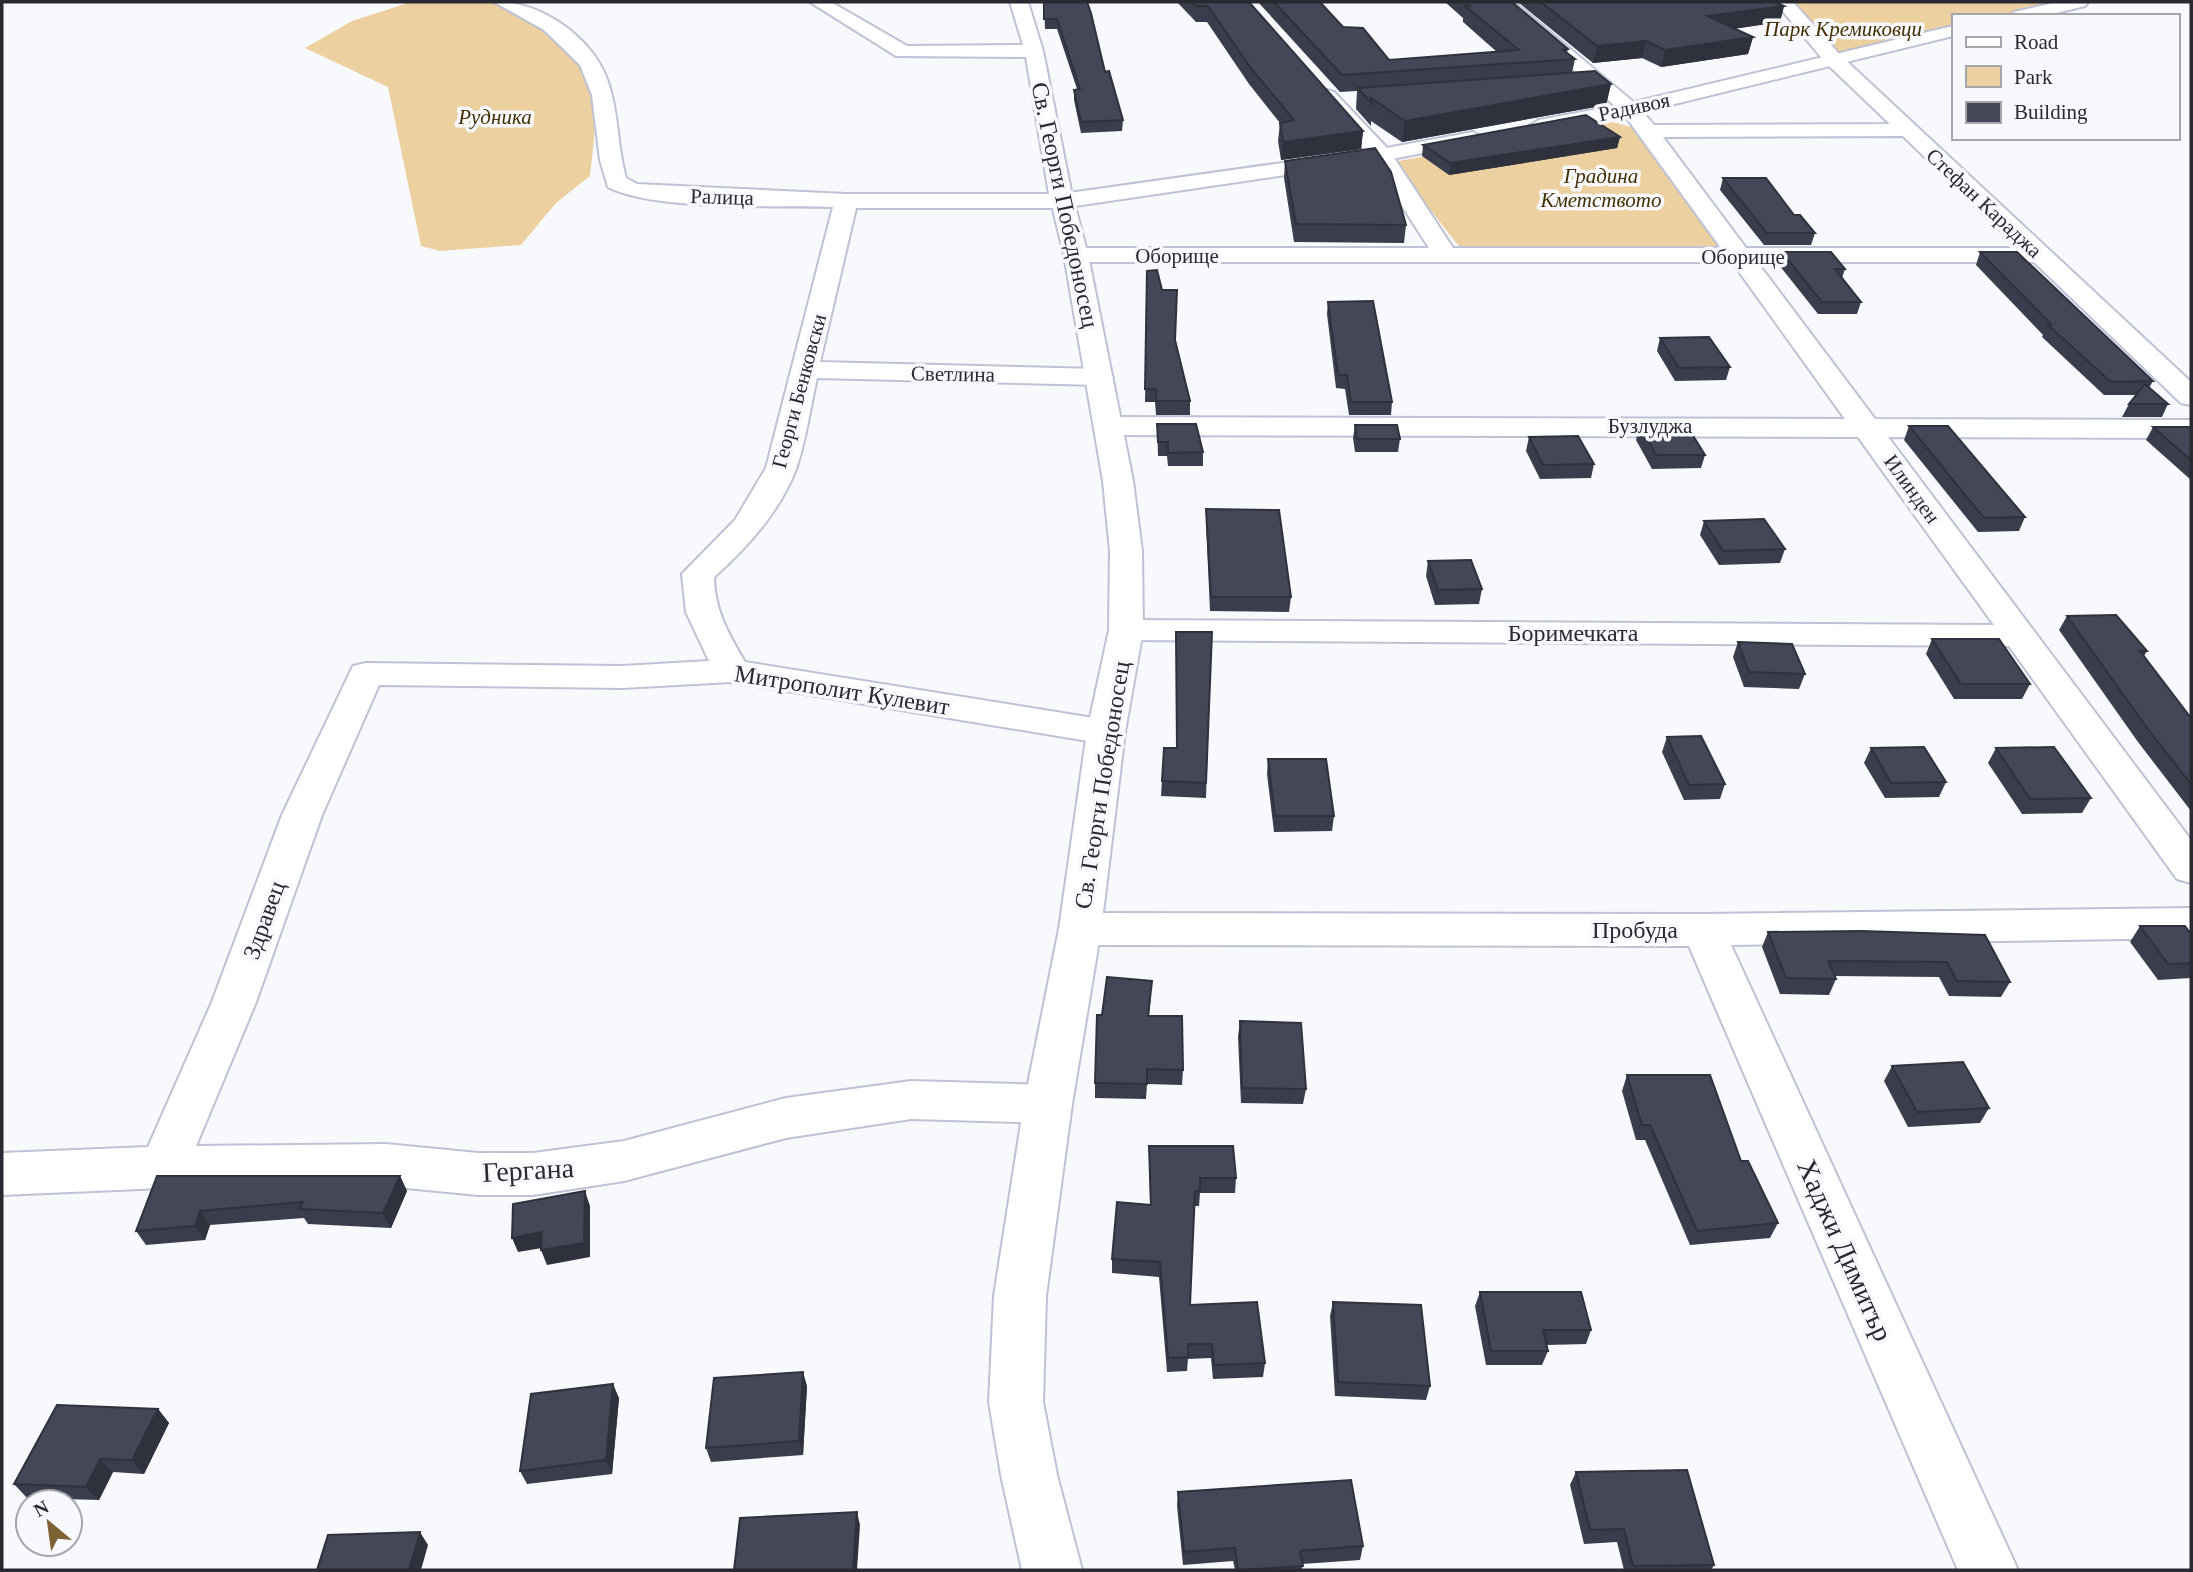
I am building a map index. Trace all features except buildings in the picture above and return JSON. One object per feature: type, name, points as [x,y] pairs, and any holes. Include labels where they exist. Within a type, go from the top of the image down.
[{"type":"street","name":"Ралица","points":[[503,2],[533,16],[586,56],[597,75],[602,93],[608,152],[616,182],[631,190],[657,194],[845,201],[1062,201]]},
{"type":"street","points":[[819,2],[903,52],[1034,51]]},
{"type":"street","name":"Св. Георги Победоносец","points":[[1020,2],[1034,51],[1062,201],[1100,377],[1126,551],[1126,631],[1106,732],[1080,929],[1048,1104],[1020,1296],[1016,1402],[1029,1475],[1052,1570]]},
{"type":"street","name":"Илинден","points":[[1504,2],[1601,83],[1639,120],[2191,869]]},
{"type":"street","name":"Стефан Караджа","points":[[1784,2],[1833,60],[2191,397]]},
{"type":"street","points":[[2028,14],[2079,2]]},
{"type":"street","name":"Радивоя","points":[[1062,201],[1381,155],[1506,132],[1639,120],[1833,60],[1952,31]]},
{"type":"street","points":[[1315,82],[1381,155],[1446,256]]},
{"type":"street","points":[[1574,85],[1601,83]]},
{"type":"street","points":[[1333,102],[1359,100]]},
{"type":"street","points":[[1639,120],[1907,130]]},
{"type":"street","name":"Георги Бенковски","points":[[732,671],[705,621],[696,594],[698,574],[736,542],[764,505],[781,468],[807,370],[845,201]]},
{"type":"street","name":"Оборище","points":[[1076,256],[2040,255]]},
{"type":"street","name":"Светлина","points":[[807,370],[1100,377]]},
{"type":"street","name":"Бузлуджа","points":[[1109,426],[2191,429]]},
{"type":"street","name":"Боримечката","points":[[1126,631],[2019,636]]},
{"type":"street","name":"Митрополит Кулевит","points":[[366,674],[622,677],[732,671],[1106,732]]},
{"type":"street","name":"Здравец","points":[[163,1167],[234,1002],[302,815],[366,674]]},
{"type":"street","name":"Пробуда","points":[[1080,929],[1703,930],[2191,923]]},
{"type":"street","name":"Хаджи Димитър","points":[[1703,930],[1988,1570]]},
{"type":"street","name":"Гергана","points":[[2,1174],[163,1167],[386,1165],[478,1174],[533,1174],[624,1161],[786,1118],[911,1100],[1048,1104]]},
{"type":"green space","name":"Рудника","points":[[411,2],[491,2],[514,10],[542,26],[567,46],[577,56],[589,78],[594,105],[590,176],[556,203],[521,245],[440,251],[421,246],[388,87],[305,48],[352,21]]},
{"type":"green space","name":"Парк Кремиковци","points":[[1784,2],[2079,2],[2028,14],[1952,14],[1952,31],[1833,59]]},
{"type":"green space","name":"Градина Кметството","points":[[1613,122],[1634,128],[1727,253],[1461,249],[1393,162]]}]
